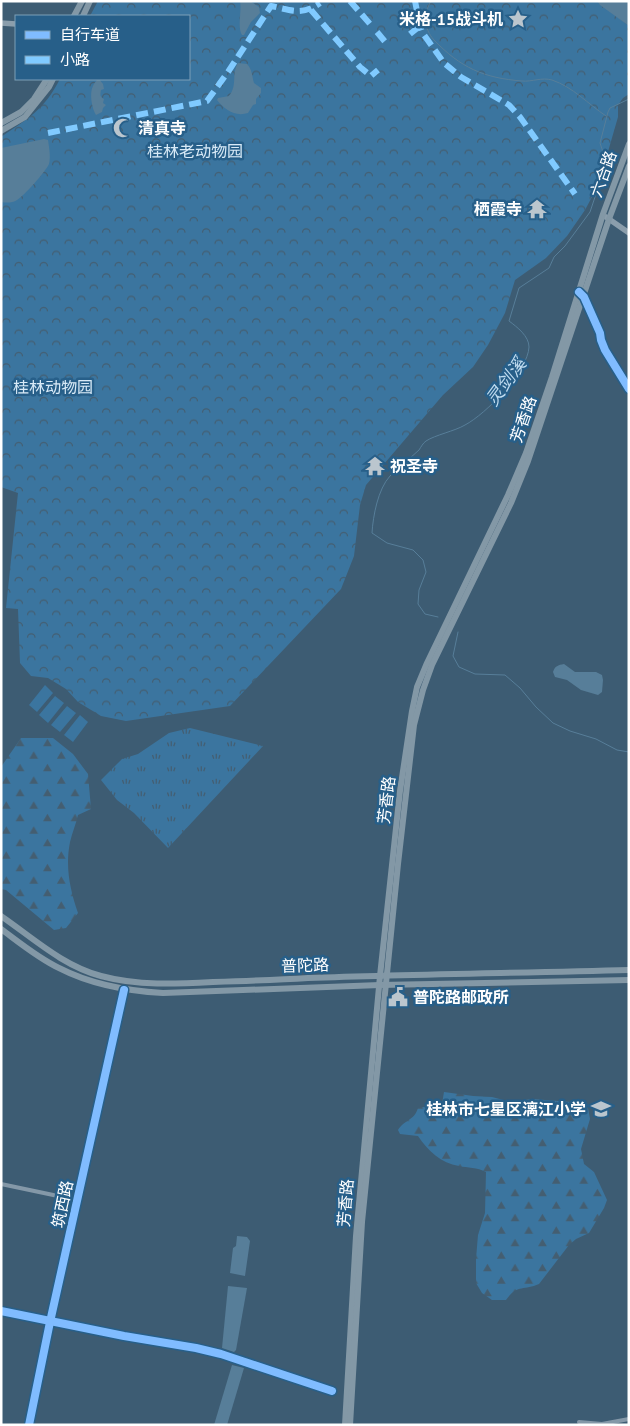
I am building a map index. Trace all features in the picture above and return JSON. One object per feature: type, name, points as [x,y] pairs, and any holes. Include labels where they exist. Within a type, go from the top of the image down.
[{"type":"main road","points":[[75,15],[82,1]]},
{"type":"main road","points":[[83,15],[90,1]]},
{"type":"main road","points":[[1,123],[22,112],[34,100],[45,80]]},
{"type":"main road","points":[[1,131],[25,117],[52,80]]},
{"type":"main road","name":"六合路","points":[[603,214],[629,144]]},
{"type":"main road","name":"六合路","points":[[609,219],[629,166]]},
{"type":"main road","name":"芳香路","points":[[350,1425],[362,1222],[383,976],[400,791],[417,687],[526,453],[603,214]]},
{"type":"main road","name":"芳香路","points":[[383,976],[414,725],[423,690],[432,665],[511,503],[528,462],[609,219]]},
{"type":"main road","name":"普陀路","points":[[1,916],[62,960],[99,975],[142,983],[629,970]]},
{"type":"main road","name":"普陀路","points":[[1,929],[58,968],[78,978],[124,990],[163,993],[383,985],[629,980]]},
{"type":"main road","name":"芳香路","points":[[345,1425],[356,1236],[383,985]]},
{"type":"street","points":[[1,23],[15,24]]},
{"type":"street","points":[[603,214],[629,233]]},
{"type":"street","points":[[579,292],[584,298],[600,333],[605,350],[629,389]]},
{"type":"street","name":"筑西路","points":[[29,1425],[124,990]]},
{"type":"street","points":[[1,1184],[77,1200]]},
{"type":"street","points":[[1,1311],[50,1322],[196,1348],[221,1354],[332,1390]]},
{"type":"street","points":[[579,1422],[602,1424],[629,1419]]},
{"type":"green space","points":[[98,1],[597,1],[629,26],[629,94],[618,105],[618,117],[593,195],[567,236],[546,258],[515,280],[505,313],[488,345],[473,367],[443,395],[366,485],[360,505],[354,556],[341,589],[230,706],[126,721],[101,716],[78,702],[66,689],[48,678],[31,676],[20,663],[18,609],[6,608],[18,493],[1,487],[1,137],[35,113],[54,90],[59,80],[190,80],[190,15],[91,15]]},
{"type":"green space","points":[[45,685],[53,693],[37,712],[29,705]]},
{"type":"green space","points":[[55,696],[64,703],[48,723],[39,715]]},
{"type":"green space","points":[[67,706],[76,713],[60,732],[51,725]]},
{"type":"green space","points":[[80,715],[88,722],[73,742],[64,735]]},
{"type":"green space","points":[[190,728],[263,746],[168,848],[134,813],[117,800],[101,780],[122,759],[138,754],[169,733]]},
{"type":"green space","points":[[21,738],[53,738],[73,754],[88,774],[91,809],[78,815],[71,839],[68,860],[69,878],[78,913],[66,928],[54,930],[6,890],[1,889],[1,767]]},
{"type":"green space","points":[[444,1092],[492,1097],[511,1102],[532,1099],[581,1103],[588,1108],[590,1119],[581,1149],[584,1164],[594,1172],[607,1200],[604,1208],[589,1233],[576,1239],[569,1245],[539,1284],[517,1290],[506,1300],[492,1300],[482,1293],[476,1283],[478,1235],[485,1213],[486,1172],[446,1162],[426,1147],[418,1136],[400,1134],[398,1130],[412,1118],[418,1108],[442,1104]]},
{"type":"shaded area","points":[[240,1],[250,1],[259,7],[260,13],[251,22],[244,35],[242,35],[240,28]]},
{"type":"shaded area","points":[[597,1],[629,1],[629,26],[600,5]]},
{"type":"shaded area","points":[[238,63],[249,66],[254,83],[261,88],[256,104],[253,105],[248,113],[243,114],[231,112],[217,100],[218,98],[229,96],[232,92]]},
{"type":"shaded area","points":[[97,80],[103,84],[104,89],[101,90],[100,95],[104,99],[103,103],[106,105],[102,112],[96,115],[91,97],[93,85]]},
{"type":"shaded area","points":[[44,139],[48,140],[50,152],[50,161],[47,167],[20,198],[7,203],[1,202],[1,148]]},
{"type":"shaded area","points":[[564,664],[575,672],[596,672],[602,675],[602,692],[598,695],[581,690],[567,680],[555,677],[553,672],[555,668],[558,665]]},
{"type":"shaded area","points":[[237,1236],[247,1237],[250,1241],[245,1276],[230,1273],[233,1248],[236,1246]]},
{"type":"shaded area","points":[[228,1286],[247,1288],[236,1350],[234,1352],[222,1348]]},
{"type":"shaded area","points":[[232,1365],[244,1368],[227,1425],[214,1425]]},
{"type":"waterway","points":[[431,1],[426,16],[428,31],[434,40],[454,58],[474,70],[508,80],[544,79],[560,83],[574,91],[606,116]]},
{"type":"waterway","name":"灵剑溪","points":[[438,617],[425,614],[418,604],[419,590],[426,572],[423,560],[413,550],[387,543],[372,533],[379,495],[390,476],[419,450],[425,442],[461,427],[484,412],[522,368],[529,347],[527,339],[509,321],[519,288],[549,268],[554,257],[565,246],[590,212],[605,167],[605,158],[600,143],[608,112],[610,108],[629,99]]},
{"type":"waterway","name":"灵剑溪","points":[[458,632],[453,656],[459,667],[475,674],[505,675],[553,723],[570,731],[596,739],[617,750],[629,752]]},
{"type":"marked path","points":[[350,1],[370,24]]},
{"type":"marked path","points":[[415,1],[422,32],[444,63],[461,77],[509,105],[520,117],[575,194]]},
{"type":"marked path","points":[[48,133],[207,101],[271,6],[302,11],[308,10],[320,3]]},
{"type":"marked path","points":[[311,10],[360,67],[371,76],[378,70]]},
{"type":"marked path","points":[[410,34],[420,26]]},
{"type":"marked path","points":[[377,32],[387,44]]},
{"type":"cycle path","points":[[579,292],[584,297],[600,333],[605,350],[629,389]]},
{"type":"cycle path","points":[[29,1425],[124,990]]},
{"type":"cycle path","points":[[1,1311],[221,1354],[332,1391]]},
{"type":"place","name":"米格-15战斗机","points":[[518,19]]},
{"type":"place","name":"清真寺","points":[[123,128]]},
{"type":"place","name":"栖霞寺","points":[[537,209]]},
{"type":"place","name":"祝圣寺","points":[[375,466]]},
{"type":"place","name":"普陀路邮政所","points":[[398,997]]},
{"type":"place","name":"桂林市七星区漓江小学","points":[[601,1109]]},
{"type":"park label","name":"桂林老动物园","points":[[195,151]]},
{"type":"park label","name":"桂林动物园","points":[[53,387]]}]
